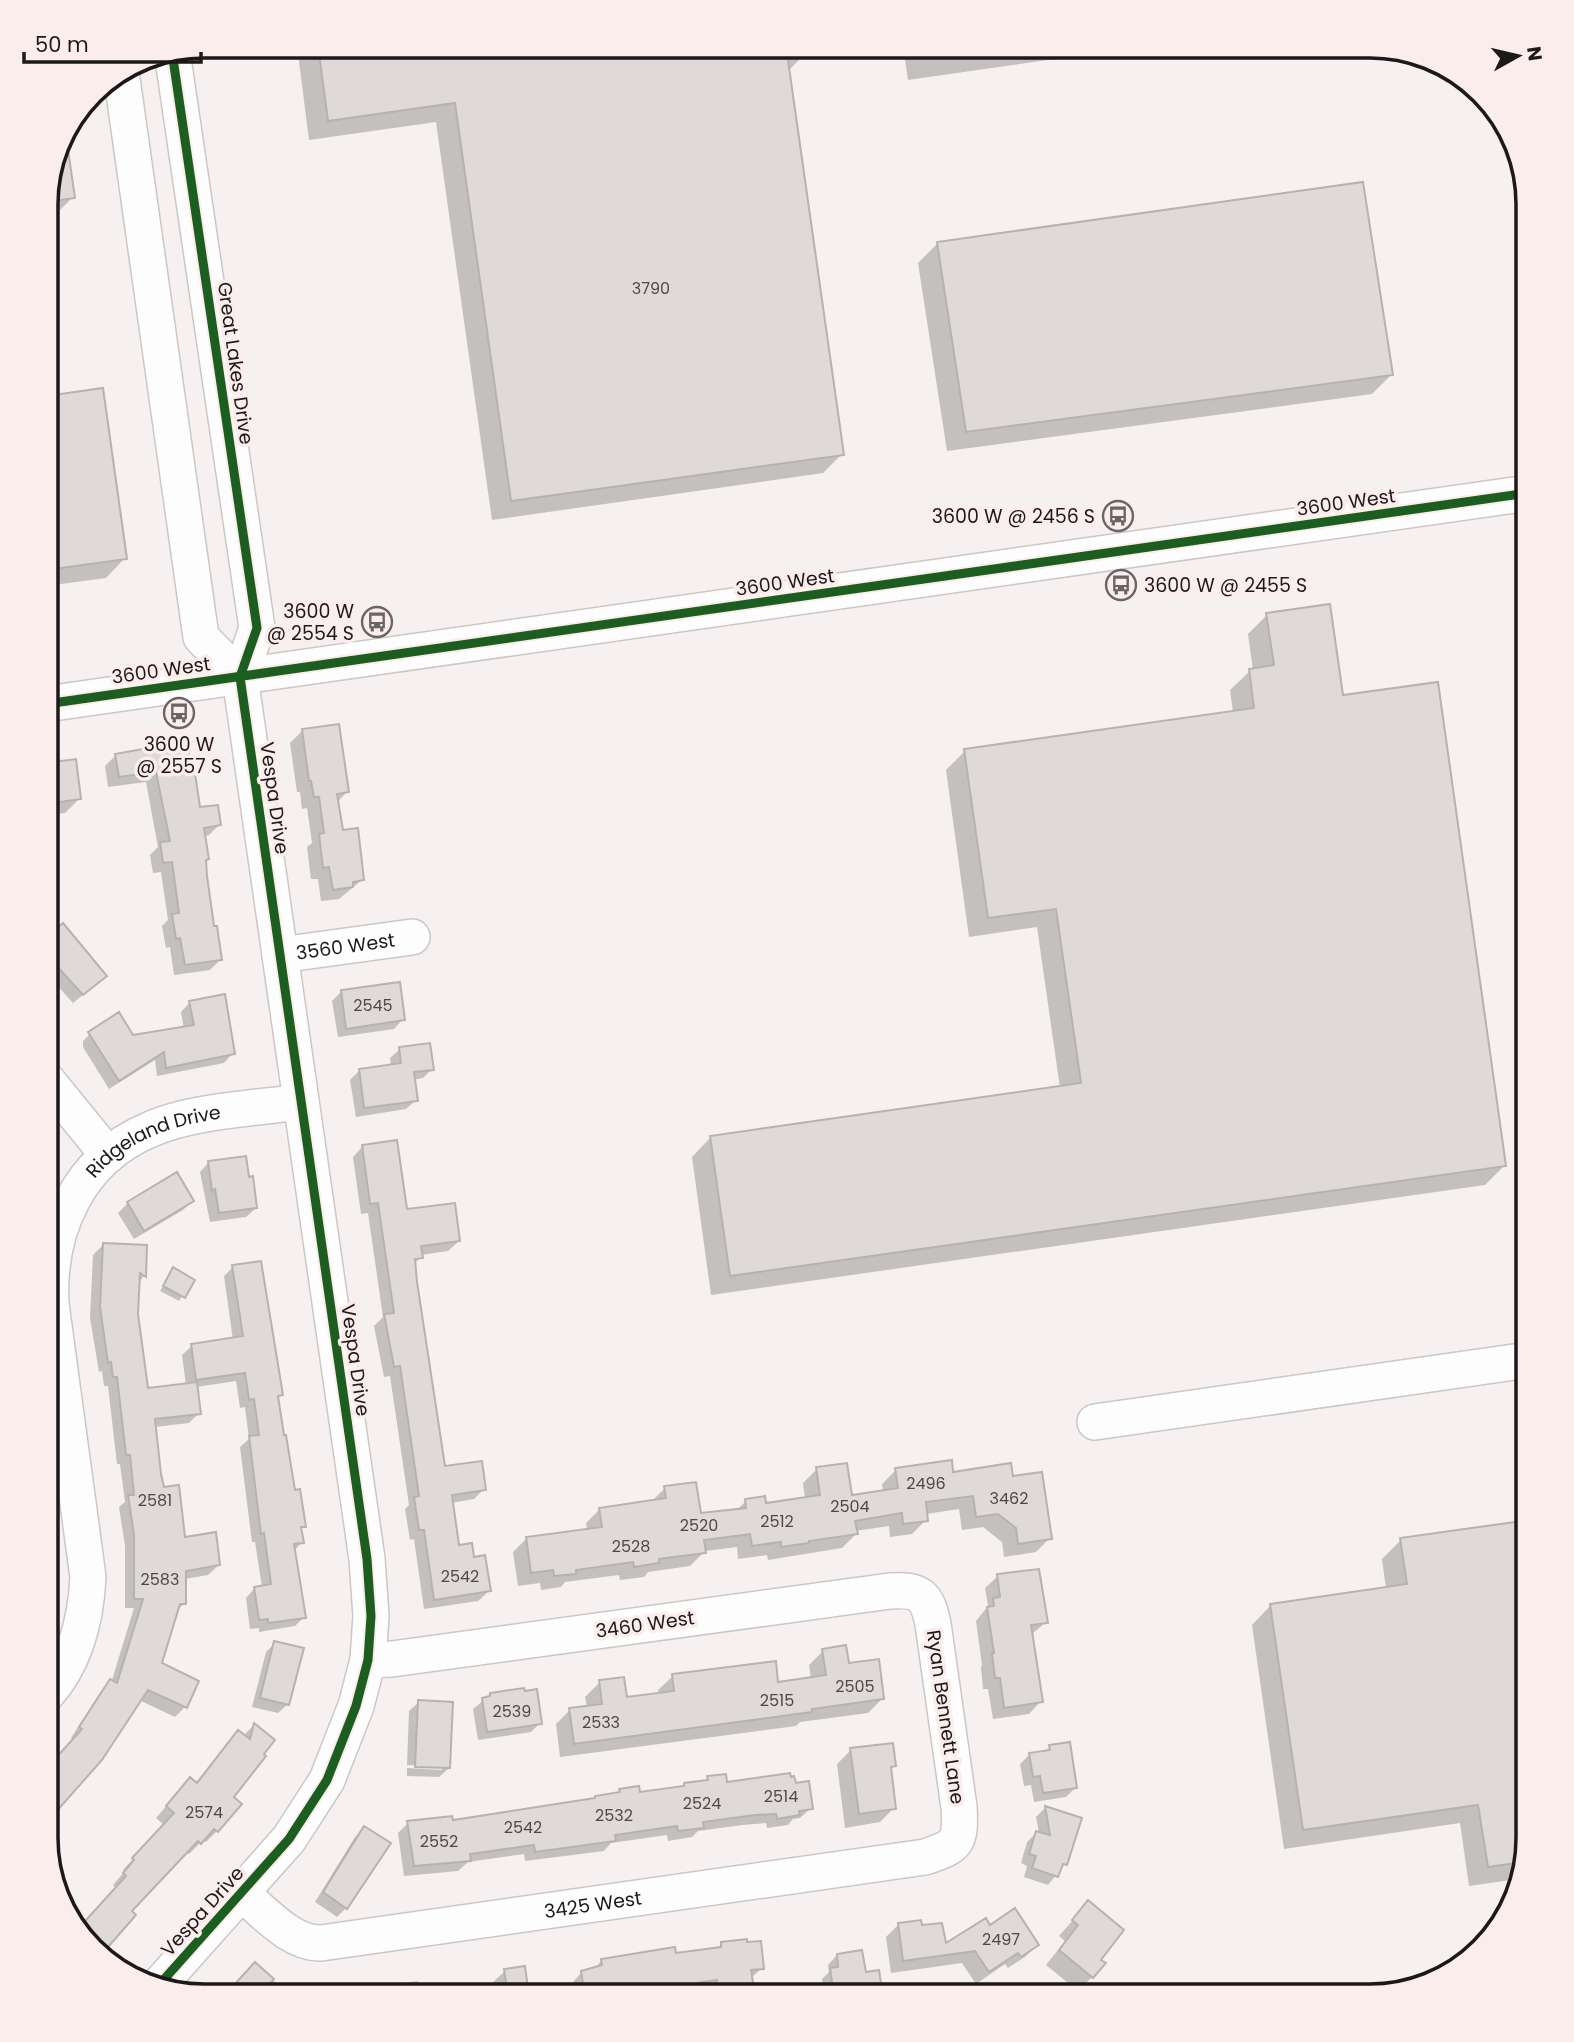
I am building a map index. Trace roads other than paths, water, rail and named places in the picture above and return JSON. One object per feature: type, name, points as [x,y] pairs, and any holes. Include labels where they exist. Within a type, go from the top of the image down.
[{"type":"street","name":"Great Lakes Drive","points":[[173,61],[257,628],[240,677]]},
{"type":"street","points":[[123,83],[201,637],[240,677]]},
{"type":"street","name":"3600 West","points":[[58,702],[1516,495]]},
{"type":"street","name":"Vespa Drive","points":[[165,1979],[289,1839],[327,1780],[356,1706],[368,1660],[371,1616],[367,1559],[240,677]]},
{"type":"street","name":"3560 West","points":[[280,955],[412,937]]},
{"type":"street","points":[[58,1094],[108,1155]]},
{"type":"street","name":"Ridgeland Drive","points":[[58,1235],[70,1203],[88,1176],[108,1155],[149,1129],[175,1121],[301,1102]]},
{"type":"street","name":"Ridgeland Drive","points":[[58,1356],[88,1577],[86,1602],[73,1651],[58,1679]]},
{"type":"street","points":[[1095,1422],[1516,1362]]},
{"type":"street","name":"3460 West","points":[[368,1660],[392,1659],[890,1591],[912,1591],[922,1595]]},
{"type":"street","name":"Ryan Bennett Lane","points":[[922,1595],[933,1624],[958,1794],[960,1819],[956,1842]]},
{"type":"street","name":"3425 West","points":[[241,1893],[291,1934],[312,1943],[321,1943],[925,1857],[956,1842]]},
{"type":"place","name":"3600 W @ 2456 S","points":[[1118,516]]},
{"type":"place","name":"3600 W @ 2455 S","points":[[1121,585]]},
{"type":"place","name":"3600 W @ 2554 S","points":[[377,622]]},
{"type":"place","name":"3600 W @ 2557 S","points":[[179,713]]}]
